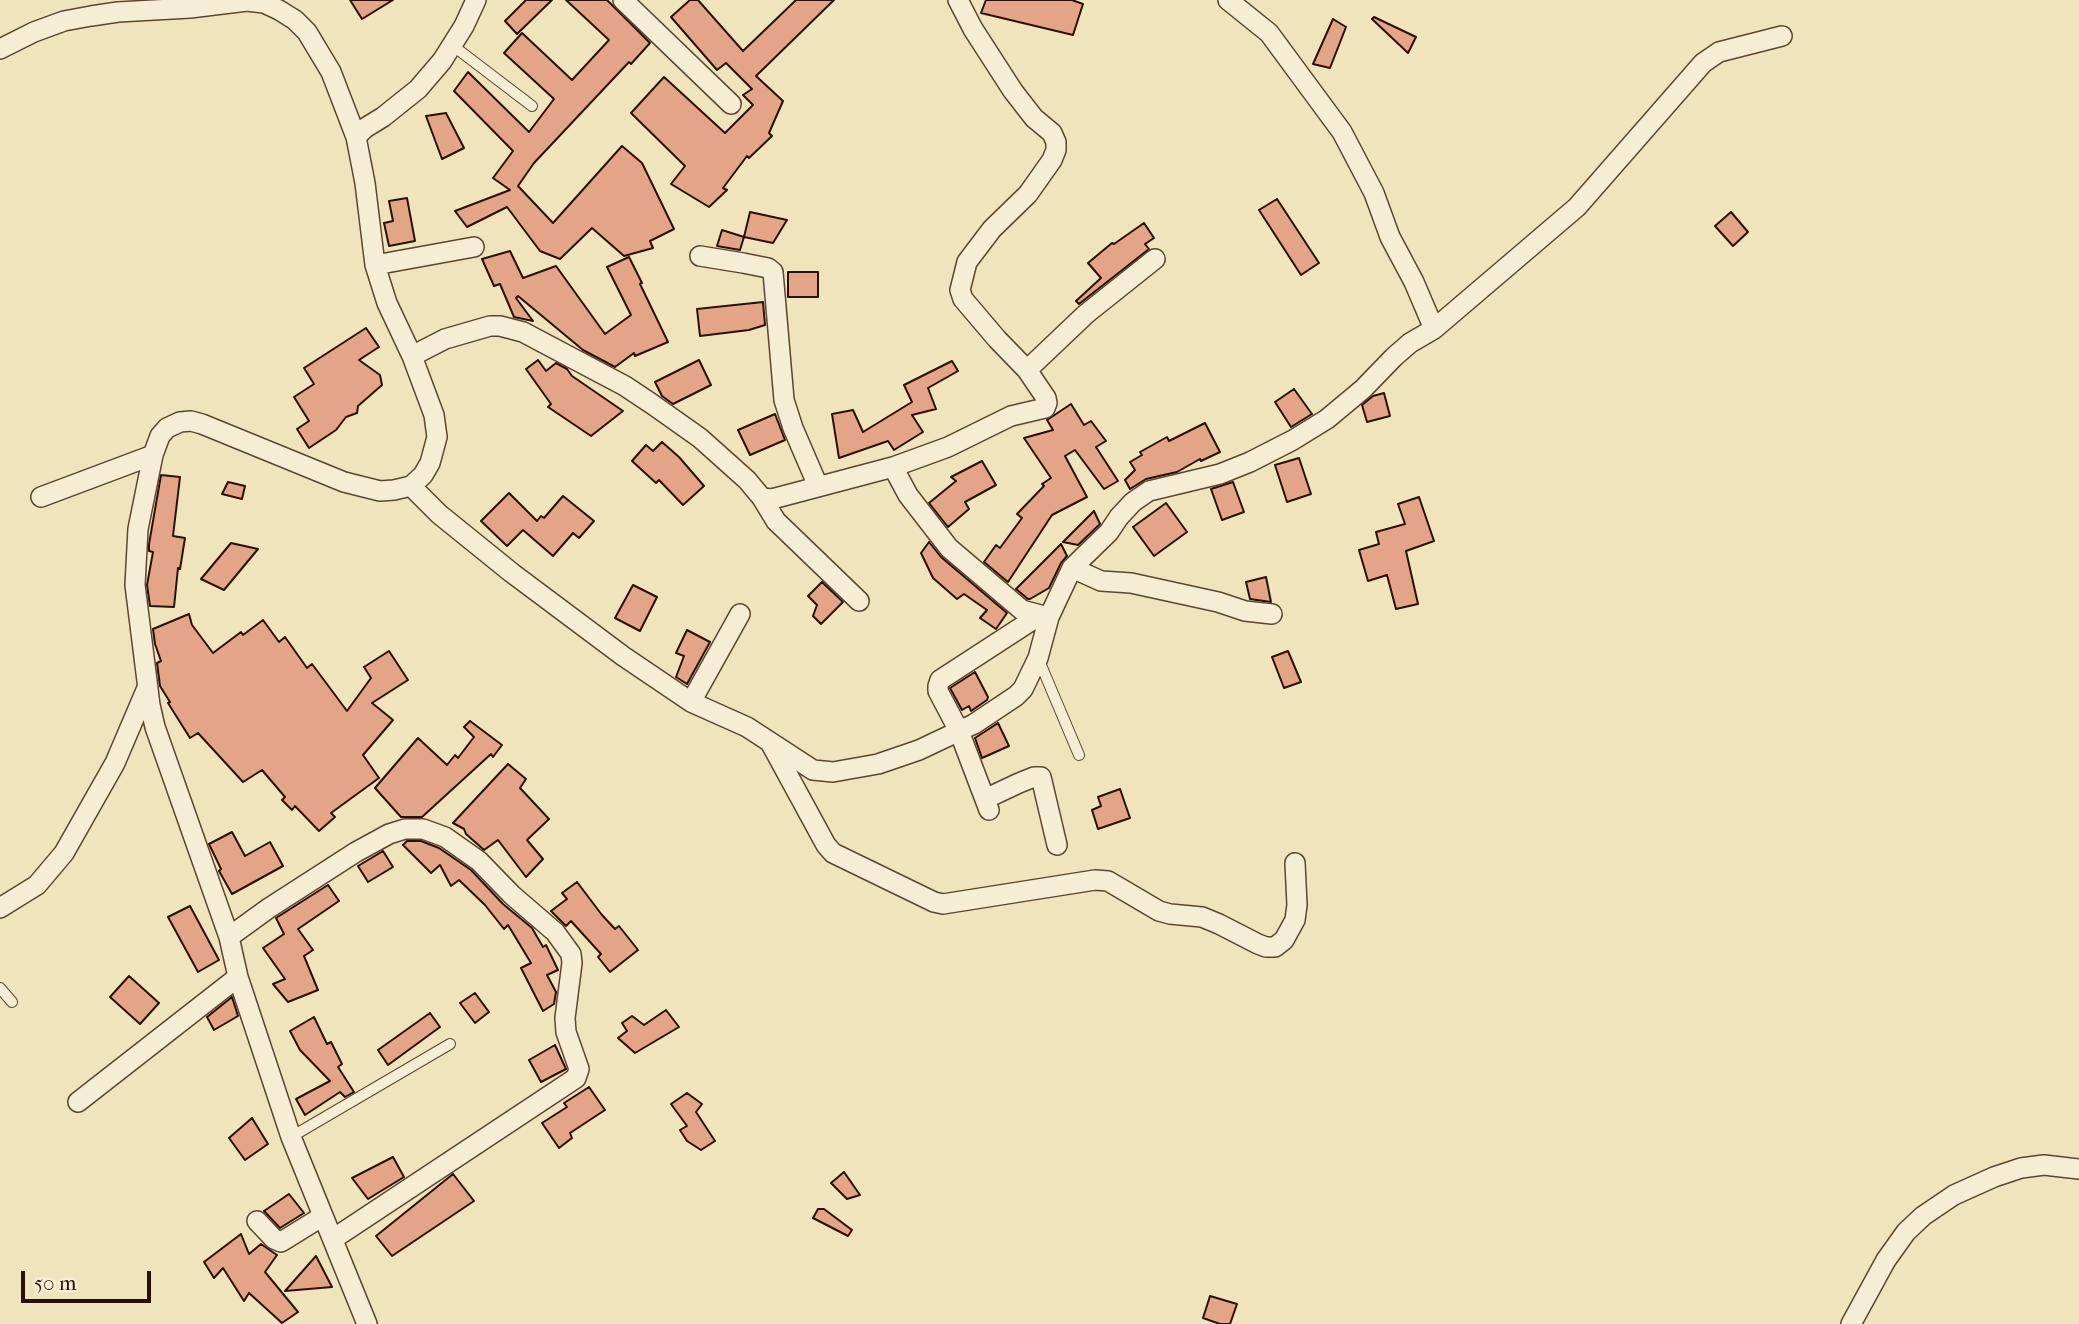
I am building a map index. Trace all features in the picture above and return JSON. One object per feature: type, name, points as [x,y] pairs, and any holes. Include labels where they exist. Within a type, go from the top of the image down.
[{"type":"street","points":[[356,137],[418,89],[442,61],[464,26],[476,0]]},
{"type":"street","points":[[624,0],[731,104]]},
{"type":"street","points":[[762,498],[778,498],[893,467],[948,447],[1011,416],[1045,408],[1048,403],[1027,370],[963,299],[960,290],[967,262],[992,229],[1028,194],[1052,160],[1056,142],[1052,133],[1034,118],[1013,91],[973,29],[958,0]]},
{"type":"street","points":[[1228,0],[1269,33],[1342,132],[1374,193],[1390,237],[1414,282],[1434,329]]},
{"type":"street","points":[[0,49],[64,21],[91,16],[247,1],[264,3],[295,20],[307,32],[331,72],[356,137],[365,183],[375,265],[387,303],[412,356],[434,415],[438,437],[430,463],[423,475],[411,486],[394,491],[380,491],[344,482],[202,424],[180,422],[167,428],[160,436],[153,455],[138,529],[135,585],[155,727],[229,937],[239,977],[291,1137],[367,1324]]},
{"type":"street","points":[[411,486],[439,514],[512,573],[623,656],[691,702],[747,727],[813,770],[833,772],[878,764],[959,731],[1016,696],[1027,682],[1038,658],[1044,616],[1072,568],[1109,532],[1126,508],[1140,496],[1149,491],[1220,474],[1250,463],[1327,419],[1363,389],[1410,343],[1434,329],[1577,207],[1703,63],[1719,52],[1782,36]]},
{"type":"street","points":[[375,265],[474,247]]},
{"type":"street","points":[[700,256],[768,268],[773,272],[784,400],[818,486]]},
{"type":"street","points":[[1027,370],[1086,314],[1155,259]]},
{"type":"street","points":[[412,356],[445,339],[489,326],[500,326],[523,332],[625,386],[700,438],[747,480],[776,521],[859,601]]},
{"type":"street","points":[[41,497],[153,455]]},
{"type":"street","points":[[893,467],[908,495],[949,548],[1022,610],[1044,616]]},
{"type":"street","points":[[1072,568],[1101,581],[1131,583],[1218,602],[1245,611],[1272,614]]},
{"type":"street","points":[[691,702],[740,614]]},
{"type":"street","points":[[1044,616],[940,680],[938,691],[959,731],[987,804],[1018,783],[1041,777],[1057,845]]},
{"type":"street","points":[[0,908],[37,885],[64,853],[115,763],[148,687]]},
{"type":"street","points":[[769,741],[826,845],[833,853],[934,902],[943,904],[1095,880],[1108,881],[1159,911],[1202,917],[1258,944],[1275,947],[1284,940],[1295,919],[1295,863]]},
{"type":"street","points":[[229,937],[269,908],[367,846],[405,829],[423,829],[444,837],[479,861],[512,895],[555,932],[571,954],[565,1018],[566,1032],[579,1069],[576,1078],[333,1239]]},
{"type":"street","points":[[78,1102],[239,977]]},
{"type":"street","points":[[1851,1324],[1886,1260],[1906,1232],[1923,1216],[1954,1195],[2021,1168],[2044,1166],[2079,1169]]},
{"type":"street","points":[[257,1221],[274,1239],[281,1242],[323,1216]]},
{"type":"lane","points":[[452,45],[532,106]]},
{"type":"lane","points":[[1038,658],[1079,755]]},
{"type":"lane","points":[[0,988],[12,1002]]},
{"type":"lane","points":[[291,1137],[450,1044]]},
{"type":"building","points":[[350,0],[393,0],[362,19]]},
{"type":"building","points":[[526,0],[552,0],[517,34],[505,21]]},
{"type":"building","points":[[566,0],[607,0],[650,43],[534,163],[518,186],[553,223],[622,146],[642,163],[674,229],[650,241],[653,248],[624,256],[592,228],[560,259],[540,251],[507,207],[467,227],[455,211],[510,190],[493,178],[513,151],[454,91],[468,72],[529,132],[554,99],[504,53],[522,33],[572,80],[609,40]]},
{"type":"building","points":[[690,0],[698,0],[743,51],[796,0],[834,0],[756,76],[783,101],[769,133],[772,136],[749,158],[747,156],[723,188],[727,190],[709,207],[671,184],[685,166],[631,113],[664,77],[725,133],[753,105],[743,95],[752,89],[726,63],[717,70],[671,17]]},
{"type":"building","points":[[986,0],[1072,0],[1083,4],[1073,35],[981,13]]},
{"type":"building","points":[[1374,17],[1416,37],[1408,53],[1372,19]]},
{"type":"building","points":[[1333,19],[1346,27],[1330,68],[1313,64]]},
{"type":"building","points":[[446,113],[464,148],[442,159],[426,116]]},
{"type":"building","points":[[407,198],[415,241],[389,246],[384,223],[393,221],[389,201]]},
{"type":"building","points":[[1277,199],[1319,263],[1301,275],[1259,210]]},
{"type":"building","points":[[750,212],[787,220],[773,243],[744,237]]},
{"type":"building","points":[[1731,212],[1748,232],[1733,246],[1715,226]]},
{"type":"building","points":[[1144,223],[1154,238],[1145,244],[1149,249],[1079,304],[1076,301],[1101,278],[1088,263],[1112,243]]},
{"type":"building","points":[[722,230],[744,237],[740,250],[717,246]]},
{"type":"building","points":[[510,251],[523,278],[556,266],[605,334],[631,315],[607,267],[629,257],[668,342],[635,356],[634,353],[615,367],[583,350],[518,296],[516,298],[533,321],[514,317],[500,284],[494,286],[482,259]]},
{"type":"building","points":[[788,272],[818,272],[818,297],[788,297]]},
{"type":"building","points":[[763,302],[765,325],[749,330],[700,336],[697,309]]},
{"type":"building","points":[[366,328],[379,347],[359,360],[380,375],[382,385],[358,406],[357,413],[346,417],[336,430],[309,448],[297,429],[309,421],[294,397],[314,384],[304,368]]},
{"type":"building","points":[[538,360],[546,371],[556,363],[567,369],[572,376],[623,411],[591,436],[548,407],[551,404],[526,369]]},
{"type":"building","points":[[699,360],[711,385],[673,404],[662,396],[655,382]]},
{"type":"building","points":[[952,361],[958,371],[928,388],[936,409],[912,415],[923,432],[894,450],[888,441],[839,458],[832,414],[853,410],[863,432],[912,402],[904,385]]},
{"type":"building","points":[[1294,389],[1312,414],[1291,427],[1275,402]]},
{"type":"building","points":[[1384,393],[1390,416],[1367,422],[1362,405],[1373,396]]},
{"type":"building","points":[[1071,404],[1084,425],[1091,421],[1106,441],[1096,447],[1118,481],[1104,489],[1075,450],[1065,456],[1087,497],[1052,515],[1008,582],[984,562],[996,545],[1000,548],[1022,518],[1017,514],[1044,486],[1042,484],[1051,478],[1024,438],[1053,430],[1047,420]]},
{"type":"building","points":[[775,414],[785,440],[750,455],[738,430]]},
{"type":"building","points":[[1205,423],[1220,452],[1177,472],[1146,479],[1130,489],[1125,480],[1135,470],[1130,462],[1142,455],[1140,452],[1167,437],[1169,441]]},
{"type":"building","points":[[662,442],[704,486],[683,505],[659,480],[656,483],[632,461],[646,445],[653,451]]},
{"type":"building","points":[[1299,458],[1311,494],[1287,502],[1275,465]]},
{"type":"building","points":[[982,461],[996,485],[965,502],[969,509],[948,527],[929,503],[956,481],[951,477]]},
{"type":"building","points":[[161,475],[180,477],[173,536],[185,538],[180,569],[178,568],[174,607],[150,606],[147,585],[153,552],[149,551],[149,544]]},
{"type":"building","points":[[228,482],[245,486],[242,499],[222,494]]},
{"type":"building","points":[[1233,482],[1244,512],[1222,520],[1211,489]]},
{"type":"building","points":[[509,493],[537,521],[541,516],[544,518],[563,496],[594,521],[579,538],[573,533],[553,556],[523,530],[507,546],[481,521]]},
{"type":"building","points":[[1419,497],[1434,541],[1406,551],[1418,604],[1396,609],[1387,575],[1368,581],[1359,550],[1379,544],[1376,532],[1405,524],[1398,504]]},
{"type":"building","points":[[1166,503],[1187,532],[1154,556],[1133,527]]},
{"type":"building","points":[[1094,511],[1100,524],[1078,545],[1063,542]]},
{"type":"building","points":[[929,542],[941,557],[1007,613],[996,629],[980,618],[987,610],[964,594],[957,599],[933,578],[921,553]]},
{"type":"building","points":[[231,543],[258,549],[224,590],[201,579]]},
{"type":"building","points":[[1061,544],[1067,556],[1049,588],[1028,599],[1016,589]]},
{"type":"building","points":[[1266,577],[1271,602],[1250,599],[1246,582]]},
{"type":"building","points":[[822,582],[843,602],[821,624],[813,616],[817,605],[808,596]]},
{"type":"building","points":[[633,585],[657,597],[640,631],[615,618]]},
{"type":"building","points":[[189,614],[192,625],[213,653],[241,632],[243,635],[263,620],[279,642],[285,637],[307,668],[312,664],[347,711],[371,678],[364,667],[389,651],[408,680],[372,703],[393,720],[363,755],[379,778],[331,813],[335,817],[319,831],[295,806],[292,810],[282,800],[285,797],[262,770],[243,782],[198,733],[190,738],[168,703],[170,702],[160,686],[157,663],[161,661],[153,629]]},
{"type":"building","points":[[687,630],[710,642],[687,684],[676,677],[684,656],[676,653]]},
{"type":"building","points":[[1288,651],[1301,682],[1284,688],[1272,657]]},
{"type":"building","points":[[975,672],[988,697],[987,700],[971,711],[969,706],[962,710],[950,688]]},
{"type":"building","points":[[470,721],[502,745],[493,757],[491,754],[422,817],[401,817],[375,788],[418,738],[447,765],[455,755],[458,758],[474,737],[464,727]]},
{"type":"building","points":[[998,723],[1009,746],[982,758],[975,738]]},
{"type":"building","points":[[508,764],[526,779],[520,788],[549,819],[527,840],[543,859],[526,877],[498,840],[484,850],[464,829],[453,823]]},
{"type":"building","points":[[1120,789],[1130,818],[1098,829],[1092,810],[1101,806],[1098,797]]},
{"type":"building","points":[[232,832],[245,856],[270,842],[283,866],[232,894],[219,871],[221,869],[209,844]]},
{"type":"building","points":[[407,841],[421,841],[439,848],[471,870],[503,904],[532,928],[543,947],[546,945],[558,970],[547,975],[556,992],[554,1004],[543,1011],[521,968],[531,963],[508,925],[504,929],[485,905],[459,880],[451,886],[440,865],[431,873],[403,845]]},
{"type":"building","points":[[383,851],[393,867],[368,882],[358,866]]},
{"type":"building","points":[[577,882],[602,915],[615,929],[619,926],[638,950],[610,972],[598,957],[601,954],[571,921],[566,926],[551,911],[567,899],[562,893]]},
{"type":"building","points":[[328,885],[339,901],[298,929],[313,950],[304,956],[318,990],[288,1002],[273,984],[285,979],[263,948],[284,934],[276,918]]},
{"type":"building","points":[[190,906],[219,960],[198,972],[168,917]]},
{"type":"building","points":[[129,976],[159,1003],[140,1024],[110,997]]},
{"type":"building","points":[[475,993],[489,1012],[475,1023],[460,1003]]},
{"type":"building","points":[[232,997],[238,1016],[214,1030],[207,1017]]},
{"type":"building","points":[[666,1010],[679,1027],[635,1053],[618,1038],[627,1031],[622,1023],[632,1016],[644,1025]]},
{"type":"building","points":[[430,1013],[440,1027],[388,1065],[378,1050]]},
{"type":"building","points":[[314,1017],[327,1044],[331,1042],[342,1064],[338,1067],[354,1092],[345,1097],[340,1092],[305,1115],[296,1099],[330,1081],[300,1050],[290,1031]]},
{"type":"building","points":[[555,1045],[566,1069],[541,1082],[529,1060]]},
{"type":"building","points":[[589,1087],[605,1110],[570,1133],[572,1138],[559,1148],[542,1123],[567,1107],[564,1103]]},
{"type":"building","points":[[687,1093],[702,1104],[696,1112],[715,1141],[701,1150],[687,1141],[680,1130],[687,1126],[671,1104]]},
{"type":"building","points":[[252,1118],[268,1144],[245,1160],[229,1138]]},
{"type":"building","points":[[393,1157],[404,1177],[368,1199],[352,1178]]},
{"type":"building","points":[[844,1172],[860,1195],[847,1199],[831,1183]]},
{"type":"building","points":[[453,1174],[474,1201],[392,1256],[376,1236]]},
{"type":"building","points":[[289,1194],[304,1213],[280,1228],[264,1211]]},
{"type":"building","points":[[818,1209],[824,1209],[852,1230],[848,1236],[813,1218]]},
{"type":"building","points":[[241,1234],[249,1254],[261,1244],[277,1255],[265,1272],[298,1312],[282,1323],[249,1293],[244,1301],[223,1268],[214,1278],[204,1262]]},
{"type":"building","points":[[316,1256],[332,1287],[285,1291]]},
{"type":"building","points":[[1210,1296],[1237,1304],[1230,1324],[1220,1324],[1203,1318]]}]
